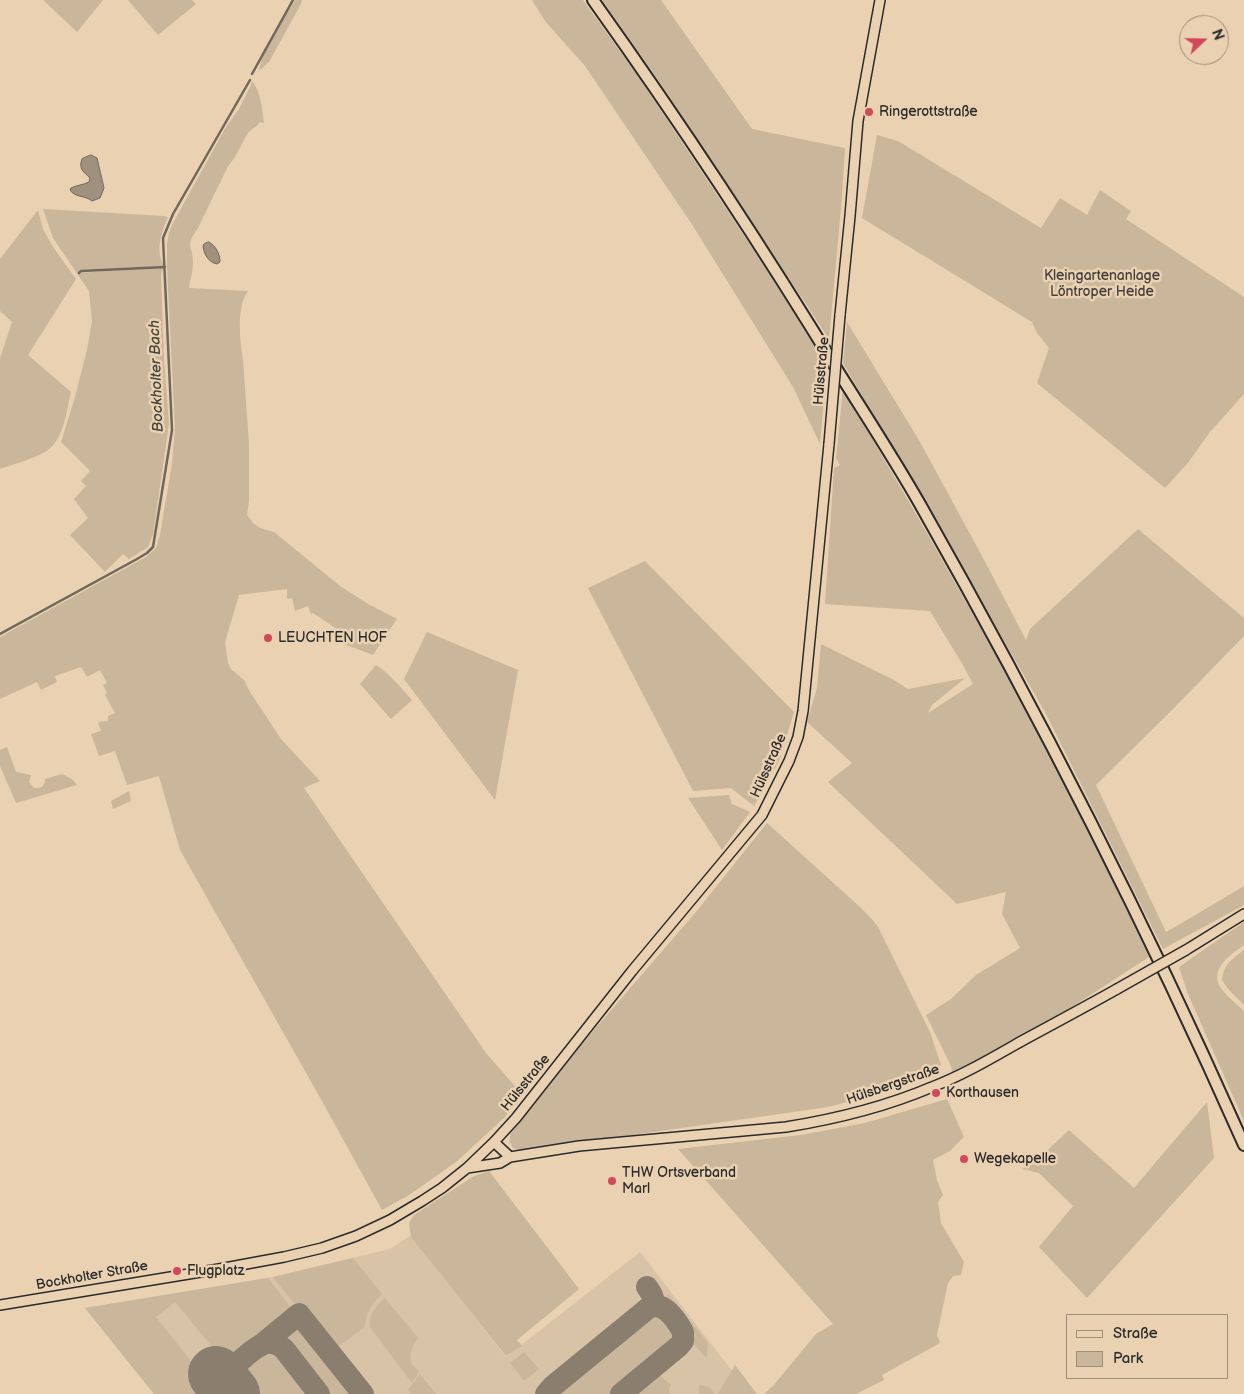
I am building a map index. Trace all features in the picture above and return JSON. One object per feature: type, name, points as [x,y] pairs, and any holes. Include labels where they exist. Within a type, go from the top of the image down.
[{"type":"main road","points":[[593,0],[705,162],[782,280],[919,504],[1031,705],[1116,872],[1202,1049],[1244,1145]]},
{"type":"street","name":"Hülsstraße","points":[[219,1269],[322,1248],[356,1236],[390,1220],[422,1201],[467,1168],[516,1118],[632,971],[762,815],[789,761],[798,737],[804,710],[858,121],[880,0]]},
{"type":"street","name":"Hülsbergstraße","points":[[467,1168],[500,1163],[510,1157],[579,1146],[786,1127],[872,1109],[916,1094],[982,1063],[1186,950],[1244,914]]},
{"type":"street","points":[[494,1142],[510,1157]]},
{"type":"street","name":"Bockholter Straße","points":[[0,1305],[219,1269]]},
{"type":"shaded area","points":[[91,155],[97,158],[104,188],[100,198],[92,201],[72,193],[70,190],[73,187],[89,182],[90,178],[82,170],[81,165],[82,159]]},
{"type":"shaded area","points":[[209,242],[216,248],[218,253],[220,262],[217,264],[209,260],[204,252],[204,244]]},
{"type":"shaded area","points":[[411,1235],[506,1357],[640,1252],[750,1394],[154,1394],[85,1308],[273,1277],[390,1249]]},
{"type":"green space","points":[[43,0],[103,0],[77,32]]},
{"type":"green space","points":[[128,0],[192,0],[196,4],[158,35]]},
{"type":"green space","points":[[295,0],[302,0],[301,4],[269,62],[259,71],[263,51]]},
{"type":"green space","points":[[532,0],[583,0],[638,76],[761,261],[827,365],[820,444],[793,387],[693,226],[585,66],[545,21]]},
{"type":"green space","points":[[602,0],[661,0],[752,129],[845,148],[829,339],[663,87]]},
{"type":"green space","points":[[252,81],[259,95],[264,123],[260,122],[248,133],[228,166],[191,239],[190,246],[193,266],[189,288],[248,291],[244,298],[240,315],[249,443],[249,501],[247,515],[260,528],[274,532],[340,586],[368,604],[397,619],[373,655],[344,644],[343,640],[346,635],[313,613],[311,614],[308,606],[295,611],[292,598],[287,599],[287,589],[239,595],[225,642],[228,663],[231,669],[244,680],[281,739],[320,781],[304,788],[486,1053],[521,1093],[505,1117],[456,1162],[409,1195],[382,1210],[180,850],[159,776],[127,785],[115,751],[99,756],[91,734],[101,731],[98,722],[108,721],[108,716],[115,713],[105,695],[107,693],[103,685],[107,683],[100,670],[87,677],[81,667],[55,676],[57,682],[41,690],[37,682],[0,699],[0,637],[146,557],[156,548],[172,464],[175,428],[167,267],[169,233],[226,127],[239,109]]},
{"type":"green space","name":"Kleingartenanlage Löntroper Heide","points":[[877,135],[898,141],[1041,228],[1060,198],[1087,215],[1100,190],[1131,211],[1126,219],[1244,297],[1244,394],[1210,432],[1187,464],[1165,488],[1037,383],[1049,348],[1037,333],[1032,322],[862,218]]},
{"type":"green space","points":[[43,209],[168,217],[161,235],[159,248],[164,266],[81,270],[78,273],[164,267],[161,276],[164,360],[169,424],[153,534],[148,547],[129,559],[123,554],[105,572],[70,535],[88,518],[74,499],[86,486],[81,481],[90,471],[61,442],[87,350],[92,321],[89,291],[53,238]]},
{"type":"green space","points":[[38,210],[43,229],[53,247],[76,279],[28,355],[71,392],[63,425],[56,441],[51,447],[34,457],[0,469],[0,358],[12,322],[0,311],[0,259]]},
{"type":"green space","points":[[847,322],[920,442],[1026,640],[1030,629],[1138,529],[1244,618],[1244,636],[1096,785],[1166,932],[1244,886],[1244,905],[1163,949],[1045,712],[843,363]]},
{"type":"green space","points":[[843,389],[935,547],[1024,707],[1088,831],[1149,957],[996,1056],[953,1078],[951,1066],[926,1015],[951,999],[976,975],[1020,948],[1002,914],[1006,892],[957,904],[828,782],[852,763],[807,722],[817,688],[821,644],[894,680],[908,689],[965,678],[932,705],[928,713],[973,684],[930,611],[825,604],[834,468],[840,465],[836,458]]},
{"type":"green space","points":[[645,561],[794,712],[779,761],[754,806],[731,788],[693,791],[588,588]]},
{"type":"green space","points":[[427,632],[518,670],[495,800],[404,679]]},
{"type":"green space","points":[[376,665],[391,677],[412,700],[391,719],[360,684]]},
{"type":"green space","points":[[7,747],[16,772],[31,775],[29,782],[34,788],[42,786],[45,779],[62,774],[72,779],[77,785],[16,803],[0,766],[0,750]]},
{"type":"green space","points":[[129,791],[131,801],[113,809],[111,801]]},
{"type":"green space","points":[[729,795],[732,804],[750,812],[722,850],[688,798]]},
{"type":"green space","points":[[767,823],[860,907],[878,927],[930,1032],[941,1065],[914,1079],[886,1090],[828,1107],[521,1151],[513,1148],[509,1141],[511,1133],[562,1067],[696,912]]},
{"type":"green space","points":[[1244,922],[1244,945],[1223,963],[1217,975],[1223,991],[1244,1011],[1244,1121],[1188,994],[1179,967]]},
{"type":"green space","points":[[1244,950],[1244,1005],[1222,980],[1226,966]]},
{"type":"green space","points":[[947,1099],[964,1137],[950,1151],[933,1160],[937,1180],[943,1195],[938,1202],[941,1223],[964,1262],[961,1275],[953,1276],[948,1283],[937,1335],[940,1343],[882,1375],[884,1380],[856,1394],[764,1394],[773,1386],[816,1334],[833,1324],[678,1149],[801,1135],[865,1123]]},
{"type":"green space","points":[[1207,1102],[1214,1158],[1087,1298],[1039,1247],[1073,1206],[1039,1173],[1022,1169],[1034,1163],[1069,1130],[1134,1188]]},
{"type":"green space","points":[[489,1171],[579,1289],[517,1340],[522,1346],[506,1356],[411,1237],[409,1223],[414,1215],[474,1176]]},
{"type":"green space","points":[[353,1258],[382,1294],[370,1309],[365,1327],[333,1350],[273,1277]]},
{"type":"green space","points":[[268,1278],[292,1309],[292,1312],[227,1365],[175,1302],[156,1317],[217,1394],[154,1394],[85,1308]]},
{"type":"green space","points":[[668,1294],[708,1343],[707,1356],[705,1357],[689,1338],[689,1332],[684,1322],[667,1303],[666,1298]]},
{"type":"green space","points":[[385,1298],[418,1338],[412,1349],[411,1359],[419,1372],[412,1383],[370,1327],[373,1311]]},
{"type":"green space","points":[[659,1313],[673,1324],[677,1340],[613,1394],[555,1394],[653,1314]]},
{"type":"green space","points":[[298,1321],[303,1323],[359,1394],[325,1394],[282,1338],[283,1333]]},
{"type":"green space","points":[[266,1350],[271,1350],[284,1357],[314,1394],[249,1394],[242,1380],[243,1368],[252,1357]]},
{"type":"green space","points":[[524,1352],[539,1369],[524,1381],[510,1363]]},
{"type":"green space","points":[[735,1365],[757,1394],[718,1394]]},
{"type":"green space","points":[[420,1374],[436,1394],[411,1394],[408,1390]]},
{"type":"green space","points":[[651,1375],[661,1376],[671,1385],[669,1388],[670,1394],[628,1394]]},
{"type":"green space","points":[[699,1385],[709,1387],[715,1394],[699,1394]]},
{"type":"waterway","name":"Bockholter Bach","points":[[252,74],[293,0]]},
{"type":"waterway","name":"Bockholter Bach","points":[[0,634],[137,559],[153,547],[172,430],[163,238],[173,214],[250,80]]},
{"type":"waterway","points":[[79,273],[81,271],[165,267]]},
{"type":"taxiway","points":[[546,1394],[553,1386],[652,1305],[653,1297],[647,1287]]},
{"type":"taxiway","points":[[621,1394],[683,1341],[683,1332],[670,1314],[661,1307],[651,1307]]},
{"type":"taxiway","points":[[260,1346],[299,1314],[363,1394]]},
{"type":"taxiway","points":[[233,1394],[228,1381],[230,1372],[251,1352],[266,1343],[276,1344],[284,1349],[319,1394]]},
{"type":"runway","points":[[216,1374],[232,1394]]},
{"type":"place","name":"Ringerottstraße","points":[[869,112]]},
{"type":"place","name":"LEUCHTEN HOF","points":[[268,638]]},
{"type":"place","name":"Korthausen","points":[[936,1093]]},
{"type":"place","name":"Wegekapelle","points":[[964,1159]]},
{"type":"place","name":"THW Ortsverband Marl","points":[[612,1181]]},
{"type":"place","name":"Flugplatz","points":[[177,1271]]}]
